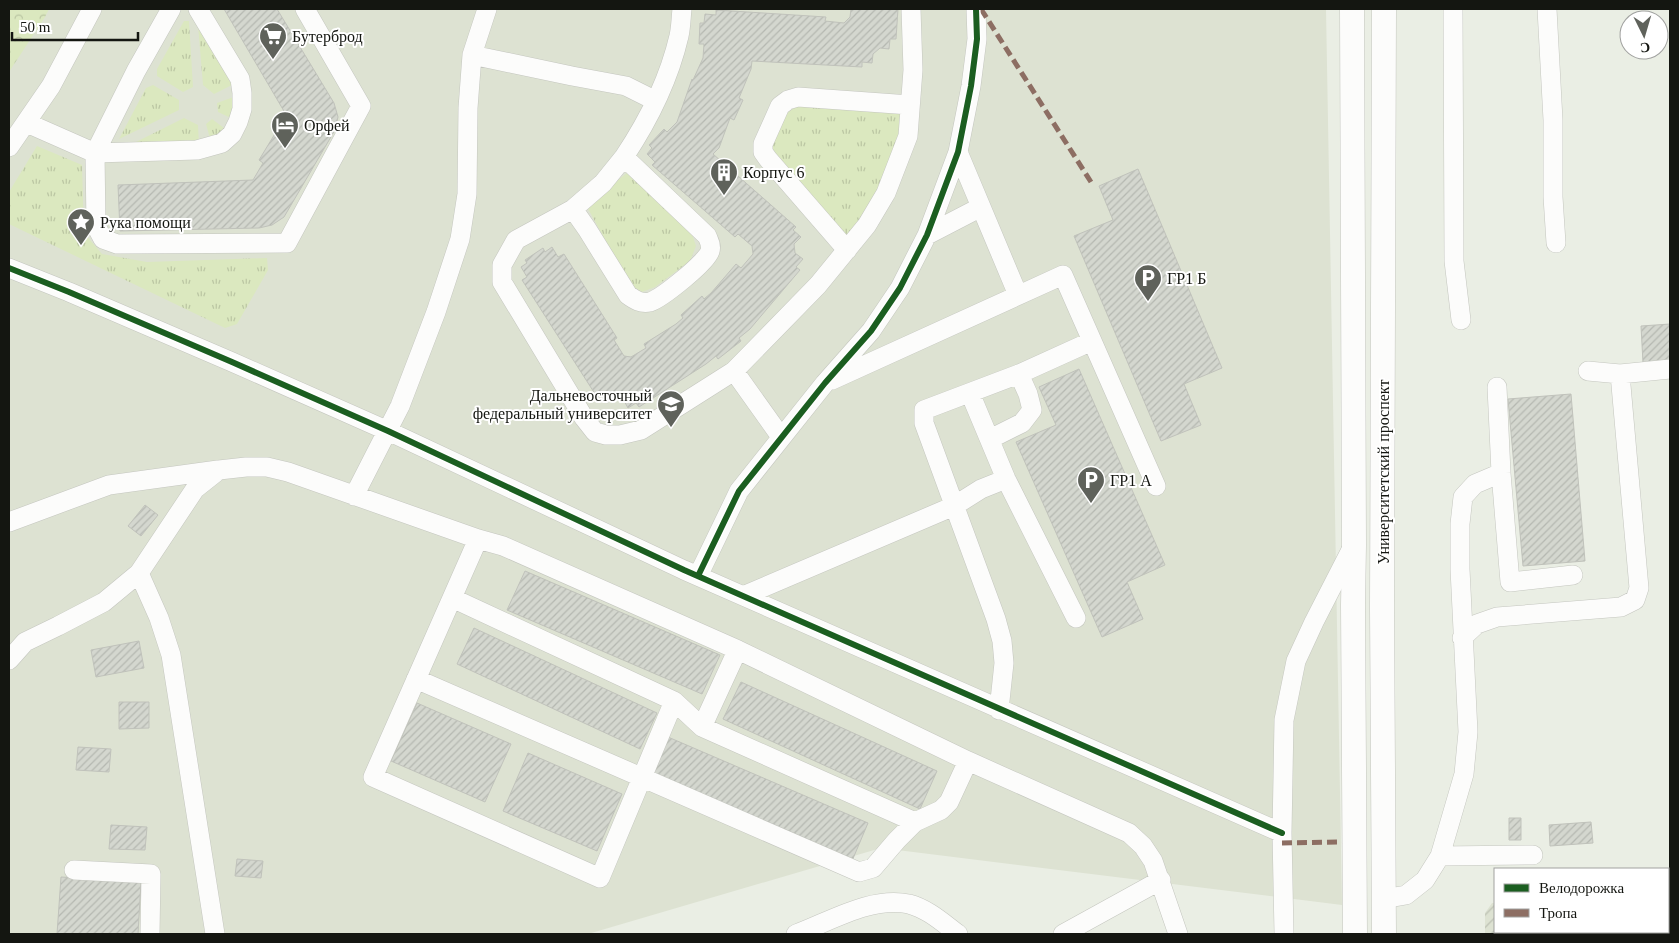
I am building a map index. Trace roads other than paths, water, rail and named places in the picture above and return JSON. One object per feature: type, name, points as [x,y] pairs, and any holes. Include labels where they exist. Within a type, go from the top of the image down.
[{"type":"main road","name":"Университетский проспект","points":[[1352,9],[1355,934]]},
{"type":"main road","name":"Университетский проспект","points":[[1384,9],[1382,678],[1384,934]]},
{"type":"main road","points":[[1354,545],[1383,544]]},
{"type":"street","points":[[9,148],[51,86],[92,9]]},
{"type":"street","points":[[171,9],[136,71],[95,153],[96,226],[102,239],[116,244],[287,243],[361,106],[304,9]]},
{"type":"street","points":[[26,123],[95,153],[197,150],[222,143],[232,134],[242,109],[240,79],[198,9]]},
{"type":"street","points":[[354,496],[400,406],[436,312],[460,239],[467,194],[468,108],[472,55],[487,9]]},
{"type":"street","points":[[682,9],[679,35],[656,101],[641,132],[624,157],[603,183],[572,209],[516,240],[502,265],[502,282],[584,418],[595,432],[606,435],[620,435],[641,430],[734,371],[818,285],[866,225],[886,193],[908,136],[914,70],[912,9]]},
{"type":"street","points":[[698,576],[739,491],[825,383],[871,332],[900,288],[926,235],[958,152],[971,86],[977,38],[976,9]]},
{"type":"street","points":[[1453,9],[1454,261],[1462,320]]},
{"type":"street","points":[[1547,9],[1553,120],[1553,197],[1556,243]]},
{"type":"street","points":[[472,55],[626,86],[656,101]]},
{"type":"street","points":[[847,250],[768,160],[763,152],[763,144],[780,106],[788,100],[798,97],[910,105]]},
{"type":"street","points":[[958,152],[1018,295]]},
{"type":"street","points":[[572,209],[587,229],[628,295],[638,302],[649,302],[661,296],[704,262],[710,252],[711,244],[707,236],[624,157]]},
{"type":"street","points":[[926,235],[981,207]]},
{"type":"street","points":[[9,268],[214,354],[388,431],[698,576],[1282,833]]},
{"type":"street","points":[[825,383],[1063,275],[1156,486]]},
{"type":"street","points":[[999,710],[1004,663],[1002,641],[996,619],[924,423],[924,410],[1019,374],[1092,341]]},
{"type":"street","points":[[1588,371],[1620,374],[1670,369]]},
{"type":"street","points":[[734,371],[781,437]]},
{"type":"street","points":[[990,439],[1022,423],[1032,410],[1028,394],[1019,374]]},
{"type":"street","points":[[1462,638],[1477,624],[1497,617],[1621,606],[1635,600],[1639,588],[1620,374]]},
{"type":"street","points":[[1497,387],[1501,473],[1510,582],[1573,575]]},
{"type":"street","points":[[970,393],[1006,478],[1076,618]]},
{"type":"street","points":[[9,522],[109,485],[219,470],[267,467],[288,472],[478,540],[503,546],[737,651],[968,761],[1130,833],[1143,846],[1153,861],[1178,934]]},
{"type":"street","points":[[9,660],[25,642],[104,602],[139,573],[195,489],[219,470]]},
{"type":"street","points":[[1383,899],[1406,895],[1425,880],[1440,856],[1464,774],[1468,732],[1460,569],[1462,498],[1475,484],[1501,473]]},
{"type":"street","points":[[743,596],[954,506],[981,489],[1006,478]]},
{"type":"street","points":[[478,540],[373,777],[600,878],[674,701]]},
{"type":"street","points":[[1284,934],[1282,833],[1284,720],[1296,661],[1354,545]]},
{"type":"street","points":[[139,573],[159,618],[171,656],[215,934]]},
{"type":"street","points":[[452,598],[674,701],[702,727],[915,822]]},
{"type":"street","points":[[702,727],[737,651]]},
{"type":"street","points":[[416,679],[859,872],[873,868],[915,822],[941,810],[949,802],[968,761]]},
{"type":"street","points":[[1440,856],[1533,855]]},
{"type":"street","points":[[74,870],[151,874],[150,934]]},
{"type":"street","points":[[1063,934],[1161,880]]},
{"type":"street","points":[[796,934],[865,907],[889,903],[910,904],[931,914],[958,934]]},
{"type":"place","name":"Бутерброд","points":[[273,60]]},
{"type":"place","name":"Орфей","points":[[285,149]]},
{"type":"place","name":"Корпус 6","points":[[724,196]]},
{"type":"place","name":"Рука помощи","points":[[81,246]]},
{"type":"place","name":"ГР1 Б","points":[[1148,302]]},
{"type":"place","name":"Дальневосточный федеральный университет","points":[[671,428]]},
{"type":"place","name":"ГР1 А","points":[[1091,504]]}]
